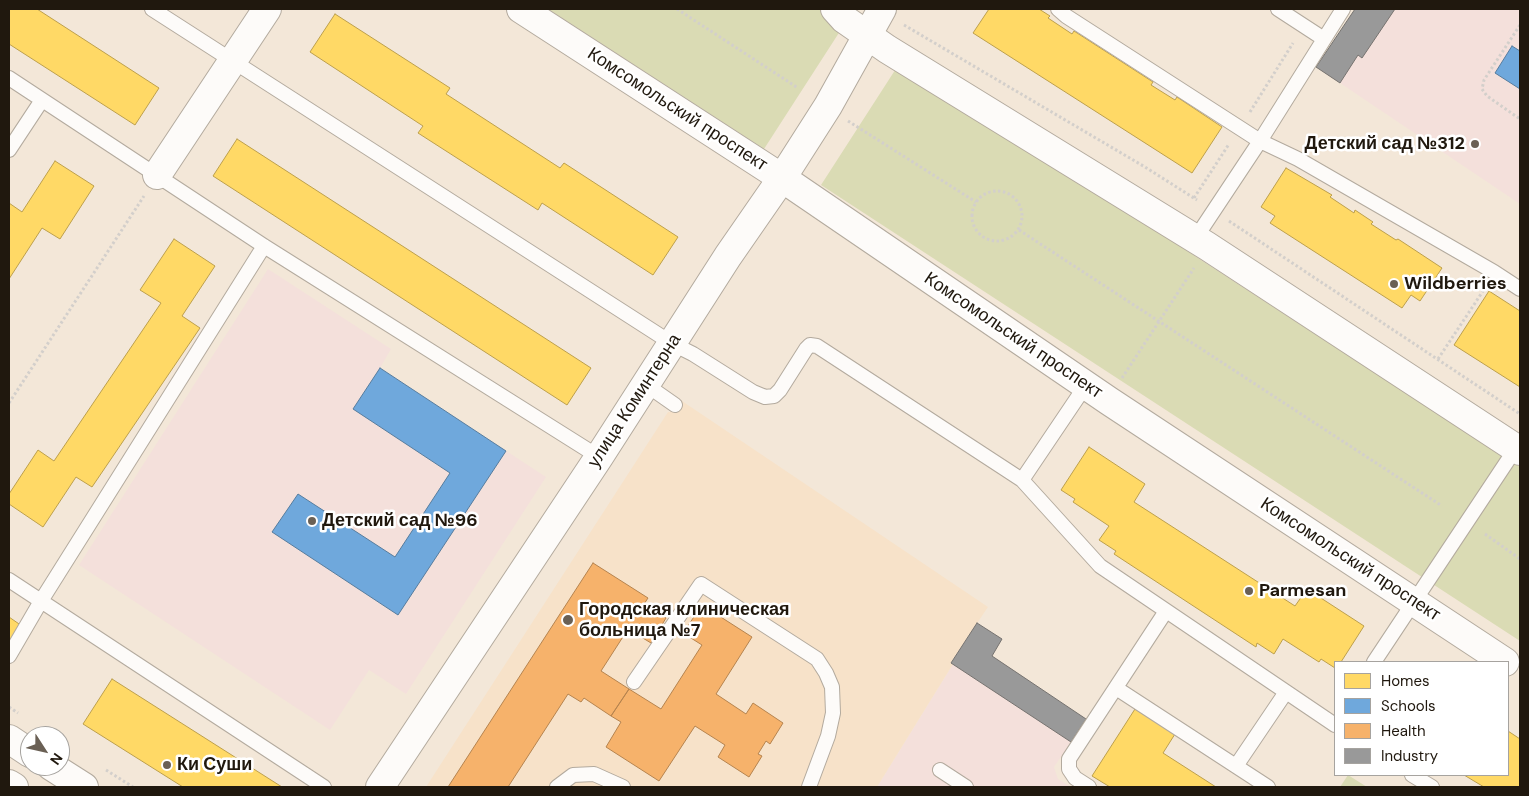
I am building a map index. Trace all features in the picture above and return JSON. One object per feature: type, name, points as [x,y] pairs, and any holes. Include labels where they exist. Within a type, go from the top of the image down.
[{"type":"street","points":[[158,175],[267,9]]},
{"type":"street","name":"Комсомольский проспект","points":[[521,9],[782,178],[1086,385],[1503,661]]},
{"type":"street","points":[[835,9],[844,19],[867,36],[1195,239],[1518,449]]},
{"type":"street","name":"улица Коминтерна","points":[[380,787],[599,457],[728,256],[782,178],[828,106],[882,9]]},
{"type":"street","name":"Комсомольский проспект","points":[[1509,665],[1520,672]]},
{"type":"street","points":[[9,739],[20,746]]},
{"type":"street","points":[[67,776],[84,787]]},
{"type":"street","points":[[9,784],[14,787]]},
{"type":"lane","points":[[152,9],[673,344],[693,354],[753,392],[765,397],[774,396],[780,390],[806,349],[810,345],[817,346],[1022,480],[1100,566],[1334,724]]},
{"type":"lane","points":[[1058,9],[1260,141],[1298,159],[1494,272],[1520,289]]},
{"type":"lane","points":[[1278,9],[1324,39]]},
{"type":"lane","points":[[1195,239],[1344,9]]},
{"type":"lane","points":[[9,78],[264,246],[599,457]]},
{"type":"lane","points":[[9,150],[42,100]]},
{"type":"lane","points":[[9,656],[41,601],[264,246]]},
{"type":"lane","points":[[645,384],[675,405]]},
{"type":"lane","points":[[1022,480],[1086,385]]},
{"type":"lane","points":[[1375,661],[1518,449]]},
{"type":"lane","points":[[9,580],[324,787]]},
{"type":"lane","points":[[634,682],[701,584],[817,659],[826,672],[832,687],[833,713],[828,736],[809,787]]},
{"type":"lane","points":[[1089,787],[1072,783],[1069,759],[1166,611]]},
{"type":"lane","points":[[1116,688],[1268,787]]},
{"type":"lane","points":[[1236,766],[1286,692]]},
{"type":"lane","points":[[940,770],[966,787]]},
{"type":"lane","points":[[557,787],[573,774],[594,774],[623,787]]},
{"type":"lane","points":[[1414,776],[1432,787]]},
{"type":"path","points":[[677,9],[798,88]]},
{"type":"path","points":[[1194,198],[1289,51],[1302,25]]},
{"type":"path","points":[[1520,25],[1484,80],[1482,89],[1487,96],[1520,119]]},
{"type":"path","points":[[844,118],[976,202]]},
{"type":"path","points":[[9,403],[158,175]]},
{"type":"path","points":[[992,191],[1002,191],[1011,195],[1018,202],[1022,211],[1023,221],[1019,230],[1012,237],[1003,241],[983,238],[972,222],[972,212],[976,202],[983,195],[992,191]]},
{"type":"path","points":[[1019,230],[1442,506]]},
{"type":"path","points":[[1121,381],[1194,267]]},
{"type":"path","points":[[1438,359],[1494,272]]},
{"type":"path","points":[[1485,534],[1520,559]]},
{"type":"shaded area","name":"Детский сад №312","points":[[1395,9],[1520,9],[1520,204],[1340,83],[1358,55],[1362,57]]},
{"type":"shaded area","name":"Детский сад №96","points":[[268,269],[391,349],[380,368],[546,477],[406,694],[369,670],[330,730],[79,565]]},
{"type":"shaded area","points":[[679,399],[988,607],[951,662],[953,664],[877,787],[426,787],[668,412],[670,412]]},
{"type":"shaded area","points":[[953,664],[1071,742],[1054,767],[1058,779],[1071,787],[877,787]]},
{"type":"green space","points":[[548,9],[827,9],[844,25],[764,149]]},
{"type":"green space","points":[[899,64],[1520,467],[1520,641],[821,185]]},
{"type":"green space","points":[[1347,776],[1350,776],[1367,787],[1340,787]]},
{"type":"building: Homes","points":[[9,9],[37,9],[159,88],[135,125],[9,44]]},
{"type":"building: Homes","points":[[989,9],[1039,9],[1050,16],[1048,18],[1072,34],[1074,31],[1153,82],[1151,85],[1175,100],[1177,97],[1222,127],[1192,173],[973,33]]},
{"type":"building: Homes","points":[[335,14],[450,88],[446,94],[560,168],[564,163],[678,237],[653,275],[542,203],[538,210],[418,133],[423,126],[310,52]]},
{"type":"building: Homes","points":[[237,139],[591,368],[567,405],[213,176]]},
{"type":"building: Homes","points":[[55,161],[94,186],[60,239],[42,228],[9,279],[9,203],[22,212]]},
{"type":"building: Homes","points":[[1286,168],[1332,195],[1330,197],[1354,213],[1355,210],[1373,222],[1371,224],[1442,268],[1420,301],[1411,295],[1402,308],[1270,223],[1275,216],[1261,207]]},
{"type":"building: Homes","points":[[174,239],[215,266],[182,316],[200,328],[92,487],[76,477],[43,527],[9,504],[9,494],[38,450],[54,461],[161,303],[140,290]]},
{"type":"building: Homes","points":[[1489,291],[1520,311],[1520,387],[1454,345]]},
{"type":"building: Homes","points":[[1089,447],[1145,484],[1134,502],[1295,606],[1307,589],[1364,626],[1342,661],[1334,661],[1334,667],[1321,659],[1319,662],[1283,639],[1274,654],[1257,643],[1256,647],[1114,554],[1116,551],[1099,540],[1109,526],[1073,502],[1075,499],[1061,490]]},
{"type":"building: Homes","points":[[9,617],[22,626],[9,646]]},
{"type":"building: Homes","points":[[112,679],[282,787],[183,787],[83,724]]},
{"type":"building: Homes","points":[[1135,709],[1175,734],[1163,753],[1216,787],[1110,787],[1092,776]]},
{"type":"building: Homes","points":[[1509,732],[1520,739],[1520,787],[1484,787],[1466,776],[1509,776]]},
{"type":"building: Schools","points":[[1512,46],[1520,51],[1520,89],[1495,73]]},
{"type":"building: Schools","points":[[380,368],[506,451],[398,615],[272,532],[298,494],[395,557],[450,473],[353,409]]},
{"type":"building: Health","points":[[593,563],[648,598],[644,604],[666,618],[651,643],[628,629],[601,671],[629,689],[611,716],[584,698],[581,702],[568,694],[508,787],[448,787]]},
{"type":"building: Health","points":[[702,605],[752,637],[716,694],[746,714],[753,703],[783,723],[770,744],[766,741],[758,754],[762,756],[749,777],[718,757],[725,745],[695,726],[659,781],[606,747],[621,722],[611,716],[629,689],[661,709],[702,645],[683,633]]},
{"type":"building: Industry","points":[[1355,9],[1395,9],[1362,58],[1358,55],[1340,83],[1316,67]]},
{"type":"building: Industry","points":[[977,623],[1002,639],[992,656],[1086,719],[1071,742],[951,663]]},
{"type":"place","name":"Детский сад №312","points":[[1475,144]]},
{"type":"place","name":"Wildberries","points":[[1394,284]]},
{"type":"place","name":"Детский сад №96","points":[[312,521]]},
{"type":"place","name":"Parmesan","points":[[1249,591]]},
{"type":"place","name":"Городская клиническая больница №7","points":[[568,620]]},
{"type":"place","name":"Ки Суши","points":[[167,765]]}]
